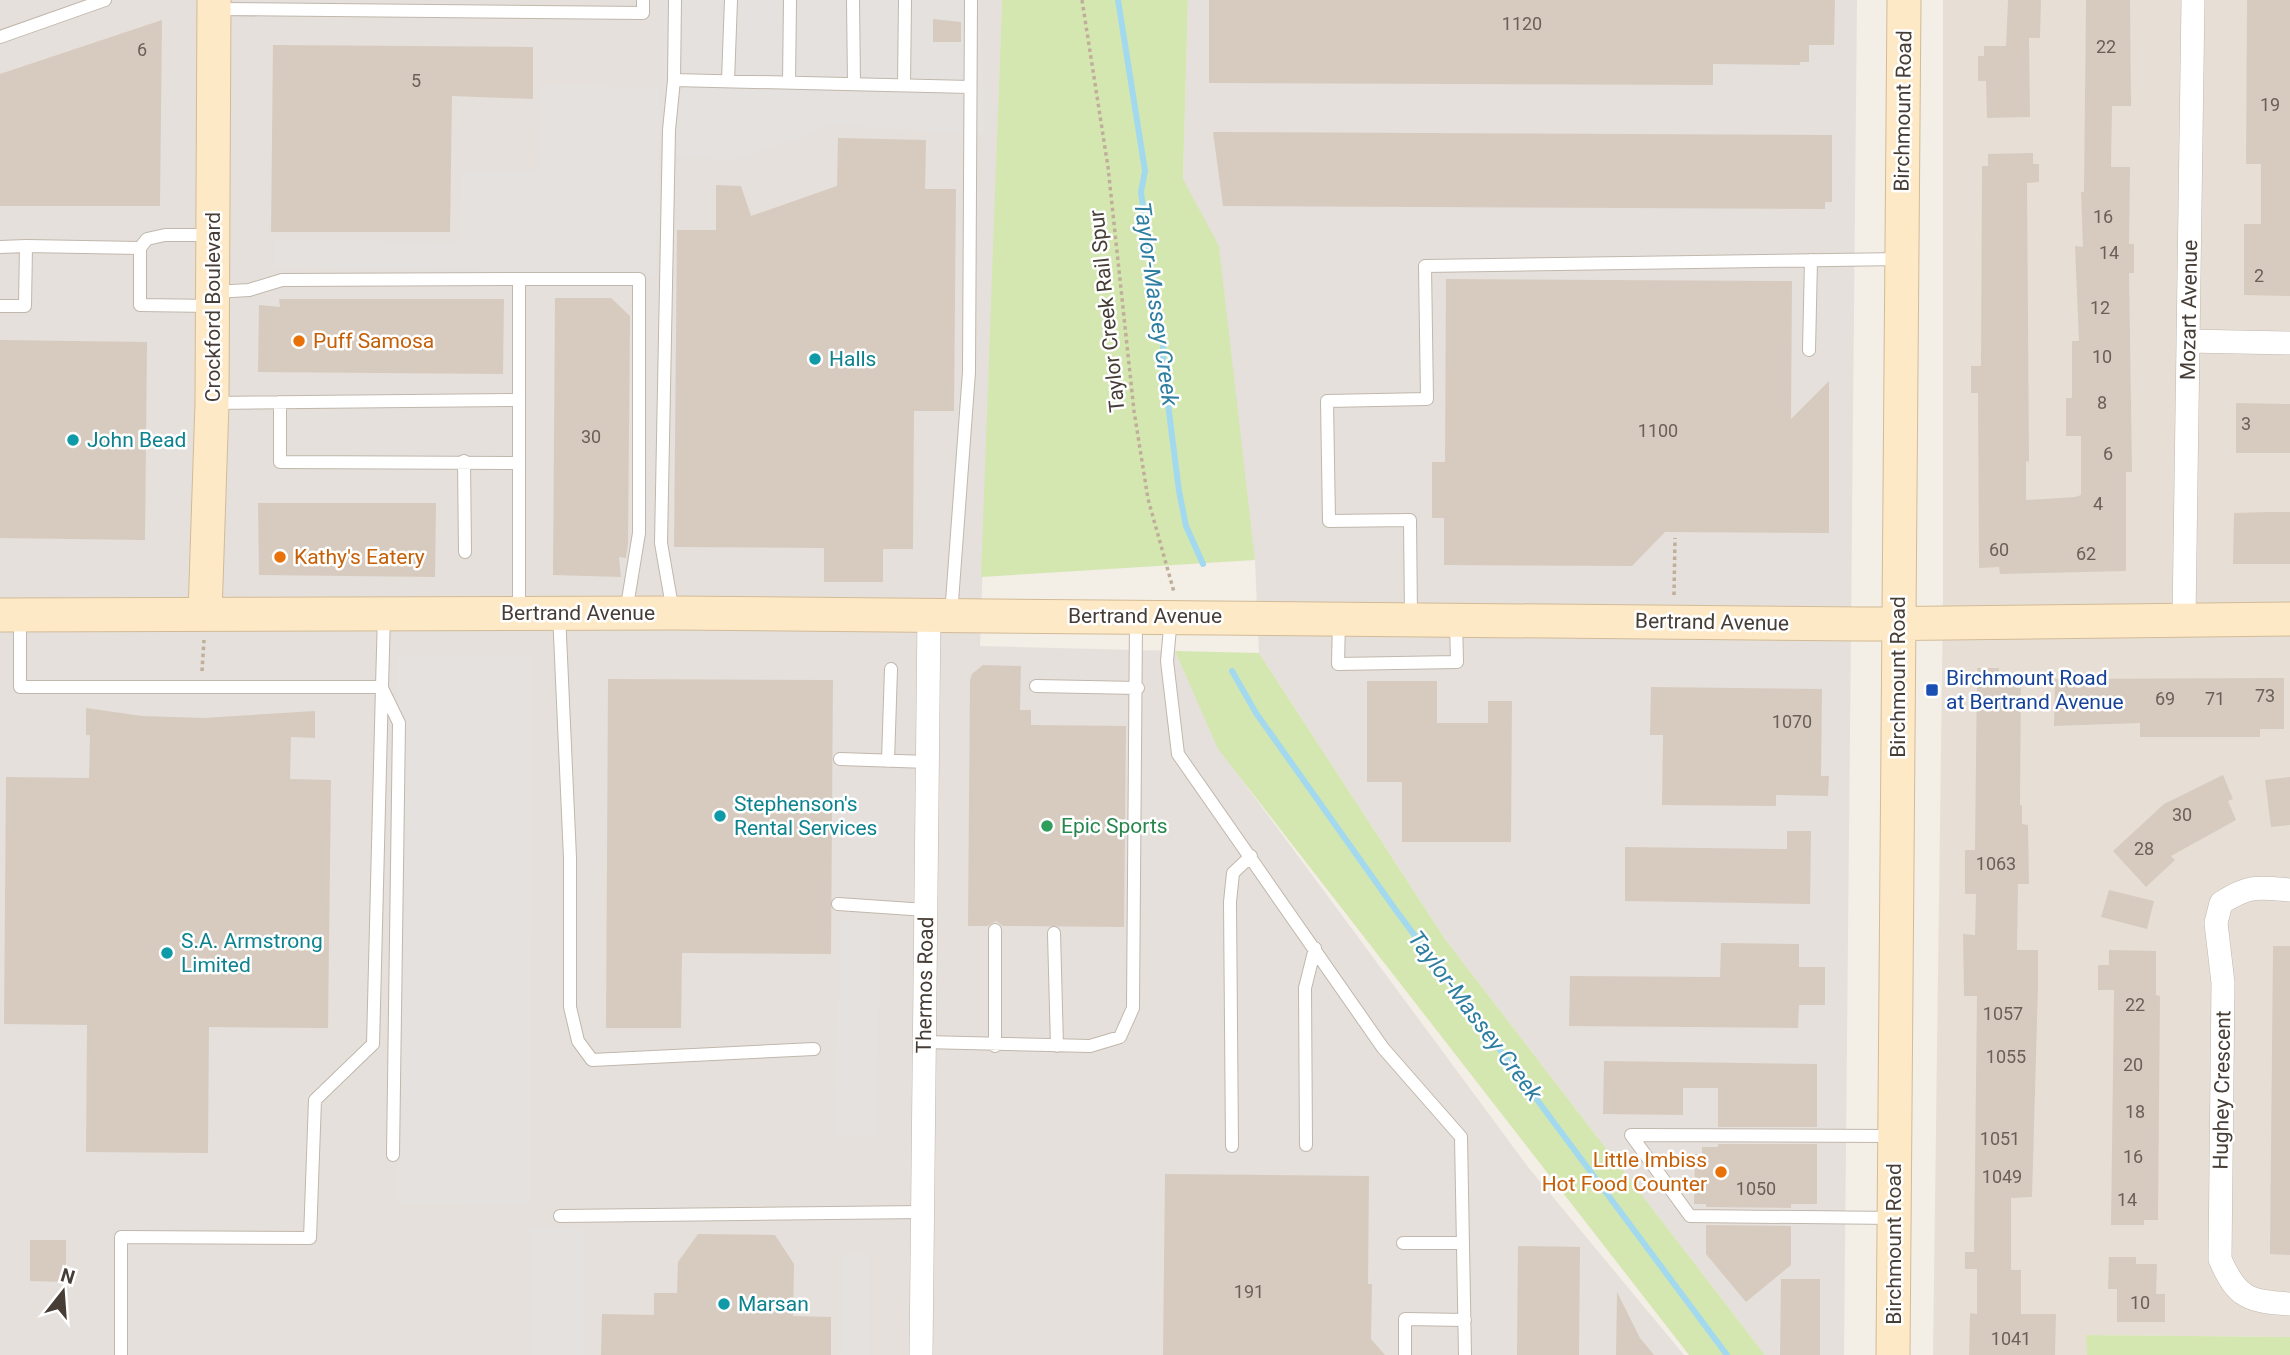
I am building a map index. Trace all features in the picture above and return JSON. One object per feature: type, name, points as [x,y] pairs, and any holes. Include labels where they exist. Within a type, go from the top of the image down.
[{"type":"street","name":"Birchmount Road","points":[[1893,1355],[1904,0]]},
{"type":"street","name":"Mozart Avenue","points":[[2184,619],[2193,0]]},
{"type":"street","name":"Crockford Boulevard","points":[[205,614],[212,403],[214,5]]},
{"type":"street","points":[[2188,341],[2290,343]]},
{"type":"street","name":"Bertrand Avenue","points":[[10,615],[626,612],[1898,624],[2290,619]]},
{"type":"street","name":"Thermos Road","points":[[921,1355],[928,762],[940,615]]},
{"type":"street","name":"Hughey Crescent","points":[[2290,890],[2254,886],[2242,889],[2221,903],[2216,923],[2223,983],[2220,1259],[2236,1291],[2255,1300],[2290,1304]]},
{"type":"lane","points":[[0,37],[105,0]]},
{"type":"lane","points":[[214,5],[643,13],[643,0]]},
{"type":"lane","points":[[673,613],[661,543],[668,142],[674,80],[675,0]]},
{"type":"lane","points":[[728,81],[731,0]]},
{"type":"lane","points":[[789,83],[790,0]]},
{"type":"lane","points":[[853,0],[854,84]]},
{"type":"lane","points":[[904,85],[905,0]]},
{"type":"lane","points":[[940,615],[969,372],[971,0]]},
{"type":"lane","points":[[674,80],[970,87]]},
{"type":"lane","points":[[213,235],[165,235],[147,239],[140,248],[140,305],[213,299],[282,280],[639,279],[639,533],[626,612]]},
{"type":"lane","points":[[0,306],[25,306],[26,246]]},
{"type":"lane","points":[[0,247],[140,248]]},
{"type":"lane","points":[[1412,618],[1410,520],[1329,521],[1327,401],[1427,399],[1425,265],[1902,259]]},
{"type":"lane","points":[[1809,350],[1811,260]]},
{"type":"lane","points":[[519,279],[519,613]]},
{"type":"lane","points":[[212,403],[519,400]]},
{"type":"lane","points":[[279,402],[280,462],[519,463]]},
{"type":"lane","points":[[464,461],[464,552]]},
{"type":"lane","points":[[121,1355],[121,1237],[310,1238],[315,1100],[373,1044],[384,613]]},
{"type":"lane","points":[[559,613],[570,870],[570,1007],[578,1041],[592,1060],[814,1049]]},
{"type":"lane","points":[[10,615],[20,687],[382,687]]},
{"type":"lane","points":[[924,1042],[1090,1046],[1120,1037],[1133,1008],[1138,688],[1136,616]]},
{"type":"lane","points":[[1171,616],[1167,661],[1178,754],[1383,1048],[1461,1138],[1465,1355]]},
{"type":"lane","points":[[1339,617],[1338,664],[1457,662],[1456,618]]},
{"type":"lane","points":[[888,761],[891,668]]},
{"type":"lane","points":[[1036,686],[1138,688]]},
{"type":"lane","points":[[382,687],[399,723],[393,1155]]},
{"type":"lane","points":[[839,759],[928,762]]},
{"type":"lane","points":[[1232,1146],[1230,902],[1233,873],[1251,856]]},
{"type":"lane","points":[[838,904],[926,909]]},
{"type":"lane","points":[[995,930],[995,1045]]},
{"type":"lane","points":[[1054,933],[1057,1046]]},
{"type":"lane","points":[[1307,1145],[1305,988],[1315,948]]},
{"type":"lane","points":[[1894,1218],[1690,1216],[1630,1135],[1895,1136]]},
{"type":"lane","points":[[560,1216],[922,1212]]},
{"type":"lane","points":[[1403,1243],[1463,1243]]},
{"type":"lane","points":[[1405,1355],[1405,1319],[1465,1320]]},
{"type":"path","name":"Taylor Creek Rail Spur","points":[[1082,0],[1108,167],[1134,411],[1160,553],[1174,590],[1171,616]]},
{"type":"path","points":[[1674,621],[1675,538]]},
{"type":"path","points":[[202,688],[205,614]]},
{"type":"shaded area","points":[[0,0],[1002,0],[980,646],[1175,651],[1219,749],[1528,1167],[1684,1355],[0,1355]]},
{"type":"shaded area","points":[[663,0],[980,0],[986,135],[832,125],[736,160],[663,156]]},
{"type":"shaded area","points":[[1188,0],[1857,0],[1844,1355],[1765,1355],[1445,939],[1259,653],[1255,560],[1183,179]]},
{"type":"shaded area","points":[[1943,0],[2290,0],[2290,1337],[2087,1335],[2087,1355],[1933,1355],[1943,599]]},
{"type":"shaded area","points":[[540,85],[660,87],[656,275],[273,266],[274,238],[460,243],[462,171],[538,173]]},
{"type":"shaded area","points":[[398,656],[532,656],[530,1204],[396,1203]]},
{"type":"shaded area","points":[[840,920],[881,921],[876,1138],[835,1137]]},
{"type":"shaded area","points":[[530,1228],[584,1228],[585,1355],[531,1355]]},
{"type":"shaded area","points":[[842,1254],[870,1254],[870,1355],[841,1355]]},
{"type":"green space","points":[[1002,0],[1188,0],[1183,179],[1219,246],[1255,560],[981,577]]},
{"type":"green space","points":[[1175,651],[1259,653],[1445,939],[1765,1355],[1689,1355],[1218,749]]},
{"type":"green space","points":[[2086,1335],[2290,1337],[2290,1355],[2087,1355]]},
{"type":"building","points":[[1209,0],[1835,0],[1834,45],[1809,45],[1809,62],[1800,62],[1800,65],[1713,64],[1713,85],[1209,83]]},
{"type":"building","points":[[2008,0],[2041,0],[2040,38],[2029,38],[2030,117],[1987,118],[1986,81],[1978,81],[1978,56],[1984,56],[1984,46],[2006,46]]},
{"type":"building","points":[[2086,0],[2130,0],[2131,106],[2112,106],[2111,167],[2130,167],[2129,244],[2134,244],[2134,273],[2129,273],[2132,472],[2126,472],[2126,571],[2000,574],[1999,567],[1979,568],[1978,393],[1971,393],[1971,366],[1981,366],[1982,166],[1988,166],[1988,154],[2033,153],[2033,164],[2039,164],[2039,182],[2027,183],[2029,462],[2026,461],[2026,500],[2075,497],[2081,495],[2081,436],[2066,436],[2066,398],[2072,398],[2072,341],[2079,341],[2075,246],[2083,247],[2081,192],[2084,192]]},
{"type":"building","points":[[2247,0],[2290,0],[2290,296],[2244,295],[2244,224],[2261,224],[2261,164],[2246,164]]},
{"type":"building","points":[[933,19],[961,22],[961,42],[933,42]]},
{"type":"building","points":[[162,20],[160,206],[0,206],[0,74]]},
{"type":"building","points":[[273,45],[533,47],[533,99],[452,96],[450,232],[271,232]]},
{"type":"building","points":[[1213,132],[1832,135],[1832,202],[1825,202],[1825,209],[1223,206]]},
{"type":"building","name":"Halls","points":[[838,138],[926,140],[925,189],[956,189],[954,411],[914,411],[913,549],[883,549],[883,582],[824,582],[824,548],[674,547],[677,230],[716,230],[716,185],[741,186],[751,216],[837,186]]},
{"type":"building","points":[[1446,279],[1792,281],[1791,419],[1829,381],[1829,533],[1665,532],[1632,566],[1444,565],[1444,518],[1432,518],[1432,462],[1445,462]]},
{"type":"building","points":[[555,298],[611,298],[630,316],[628,543],[626,558],[619,557],[621,577],[553,575]]},
{"type":"building","points":[[279,299],[504,299],[503,374],[258,372],[259,305],[280,307]]},
{"type":"building","name":"John Bead","points":[[0,340],[147,342],[145,540],[0,538]]},
{"type":"building","points":[[2236,403],[2290,404],[2290,453],[2236,453]]},
{"type":"building","points":[[258,503],[436,503],[435,577],[259,575]]},
{"type":"building","points":[[2290,512],[2290,564],[2233,564],[2234,513]]},
{"type":"building","name":"Epic Sports","points":[[983,665],[1021,666],[1020,710],[1031,710],[1031,725],[1126,726],[1124,927],[1003,926],[996,921],[987,926],[968,926],[970,680],[972,674]]},
{"type":"building","points":[[1977,668],[1999,668],[1999,674],[2021,674],[2020,805],[2022,824],[2028,825],[2029,884],[2018,884],[2017,950],[2038,950],[2038,986],[2032,1197],[2011,1198],[2011,1270],[2021,1270],[2021,1314],[2056,1314],[2055,1355],[1969,1355],[1970,1313],[1977,1314],[1977,1269],[1965,1269],[1965,1252],[1974,1252],[1977,996],[1964,996],[1963,934],[1975,935],[1976,894],[1965,894],[1965,850],[1975,850]]},
{"type":"building","points":[[2284,678],[2284,729],[2260,729],[2260,737],[2140,737],[2140,723],[2054,726],[2055,679]]},
{"type":"building","name":"Stephenson's Rental Services","points":[[608,679],[833,680],[831,954],[682,953],[681,1028],[606,1028]]},
{"type":"building","points":[[1367,681],[1437,681],[1437,723],[1488,723],[1488,701],[1512,701],[1511,842],[1402,842],[1402,782],[1367,782]]},
{"type":"building","points":[[1651,687],[1822,689],[1821,776],[1829,776],[1828,796],[1776,795],[1776,806],[1662,805],[1663,735],[1650,735]]},
{"type":"building","name":"S.A. Armstrong Limited","points":[[86,708],[142,716],[203,718],[315,711],[315,738],[291,737],[290,779],[331,780],[328,1028],[209,1027],[208,1153],[86,1152],[87,1025],[4,1024],[6,777],[89,778],[90,735],[86,735]]},
{"type":"building","points":[[2223,775],[2233,799],[2228,801],[2236,820],[2171,856],[2175,860],[2146,887],[2113,851],[2164,804]]},
{"type":"building","points":[[2290,777],[2290,825],[2271,827],[2265,780]]},
{"type":"building","points":[[1787,831],[1811,831],[1810,904],[1625,901],[1625,847],[1787,849]]},
{"type":"building","points":[[2109,890],[2154,901],[2147,929],[2101,917]]},
{"type":"building","points":[[1721,943],[1799,944],[1799,967],[1825,967],[1825,1005],[1799,1005],[1798,1028],[1569,1026],[1570,976],[1720,977]]},
{"type":"building","points":[[2273,946],[2290,946],[2290,1255],[2270,1254]]},
{"type":"building","points":[[2109,950],[2156,951],[2156,995],[2160,996],[2158,1220],[2144,1220],[2144,1225],[2111,1225],[2114,990],[2098,990],[2098,965],[2109,965]]},
{"type":"building","points":[[1604,1061],[1817,1064],[1817,1127],[1718,1127],[1718,1088],[1683,1088],[1683,1115],[1603,1114]]},
{"type":"building","points":[[1718,1144],[1817,1144],[1817,1204],[1791,1204],[1791,1208],[1706,1207],[1706,1204],[1694,1204],[1695,1154],[1702,1154],[1702,1147],[1718,1147]]},
{"type":"building","points":[[1165,1174],[1369,1176],[1368,1284],[1372,1284],[1371,1339],[1385,1355],[1163,1355]]},
{"type":"building","points":[[1706,1225],[1791,1226],[1791,1265],[1746,1302],[1706,1254]]},
{"type":"building","name":"Marsan","points":[[698,1234],[775,1235],[794,1264],[793,1316],[831,1317],[831,1355],[601,1355],[602,1314],[654,1315],[654,1293],[677,1293],[678,1262]]},
{"type":"building","points":[[30,1240],[66,1240],[66,1282],[30,1281]]},
{"type":"building","points":[[1518,1246],[1580,1247],[1579,1355],[1517,1355]]},
{"type":"building","points":[[2109,1257],[2136,1257],[2136,1264],[2157,1264],[2156,1294],[2165,1294],[2165,1322],[2117,1322],[2117,1289],[2108,1289]]},
{"type":"building","points":[[1781,1279],[1820,1279],[1820,1355],[1780,1355]]},
{"type":"building","points":[[1617,1292],[1640,1338],[1654,1355],[1616,1355]]},
{"type":"waterway","name":"Taylor-Massey Creek","points":[[1118,0],[1145,171],[1141,192],[1154,286],[1153,306],[1163,333],[1163,364],[1179,491],[1186,526],[1203,564]]},
{"type":"waterway","name":"Taylor-Massey Creek","points":[[1232,671],[1256,713],[1395,909],[1727,1355]]},
{"type":"place","name":"Puff Samosa","points":[[299,341]]},
{"type":"place","name":"Halls","points":[[815,359]]},
{"type":"place","name":"John Bead","points":[[73,440]]},
{"type":"place","name":"Kathy's Eatery","points":[[280,557]]},
{"type":"place","name":"Birchmount Road at Bertrand Avenue","points":[[1932,690]]},
{"type":"place","name":"Stephenson's Rental Services","points":[[720,816]]},
{"type":"place","name":"Epic Sports","points":[[1047,826]]},
{"type":"place","name":"S.A. Armstrong Limited","points":[[167,953]]},
{"type":"place","name":"Little Imbiss Hot Food Counter","points":[[1721,1172]]},
{"type":"place","name":"Marsan","points":[[724,1304]]}]
